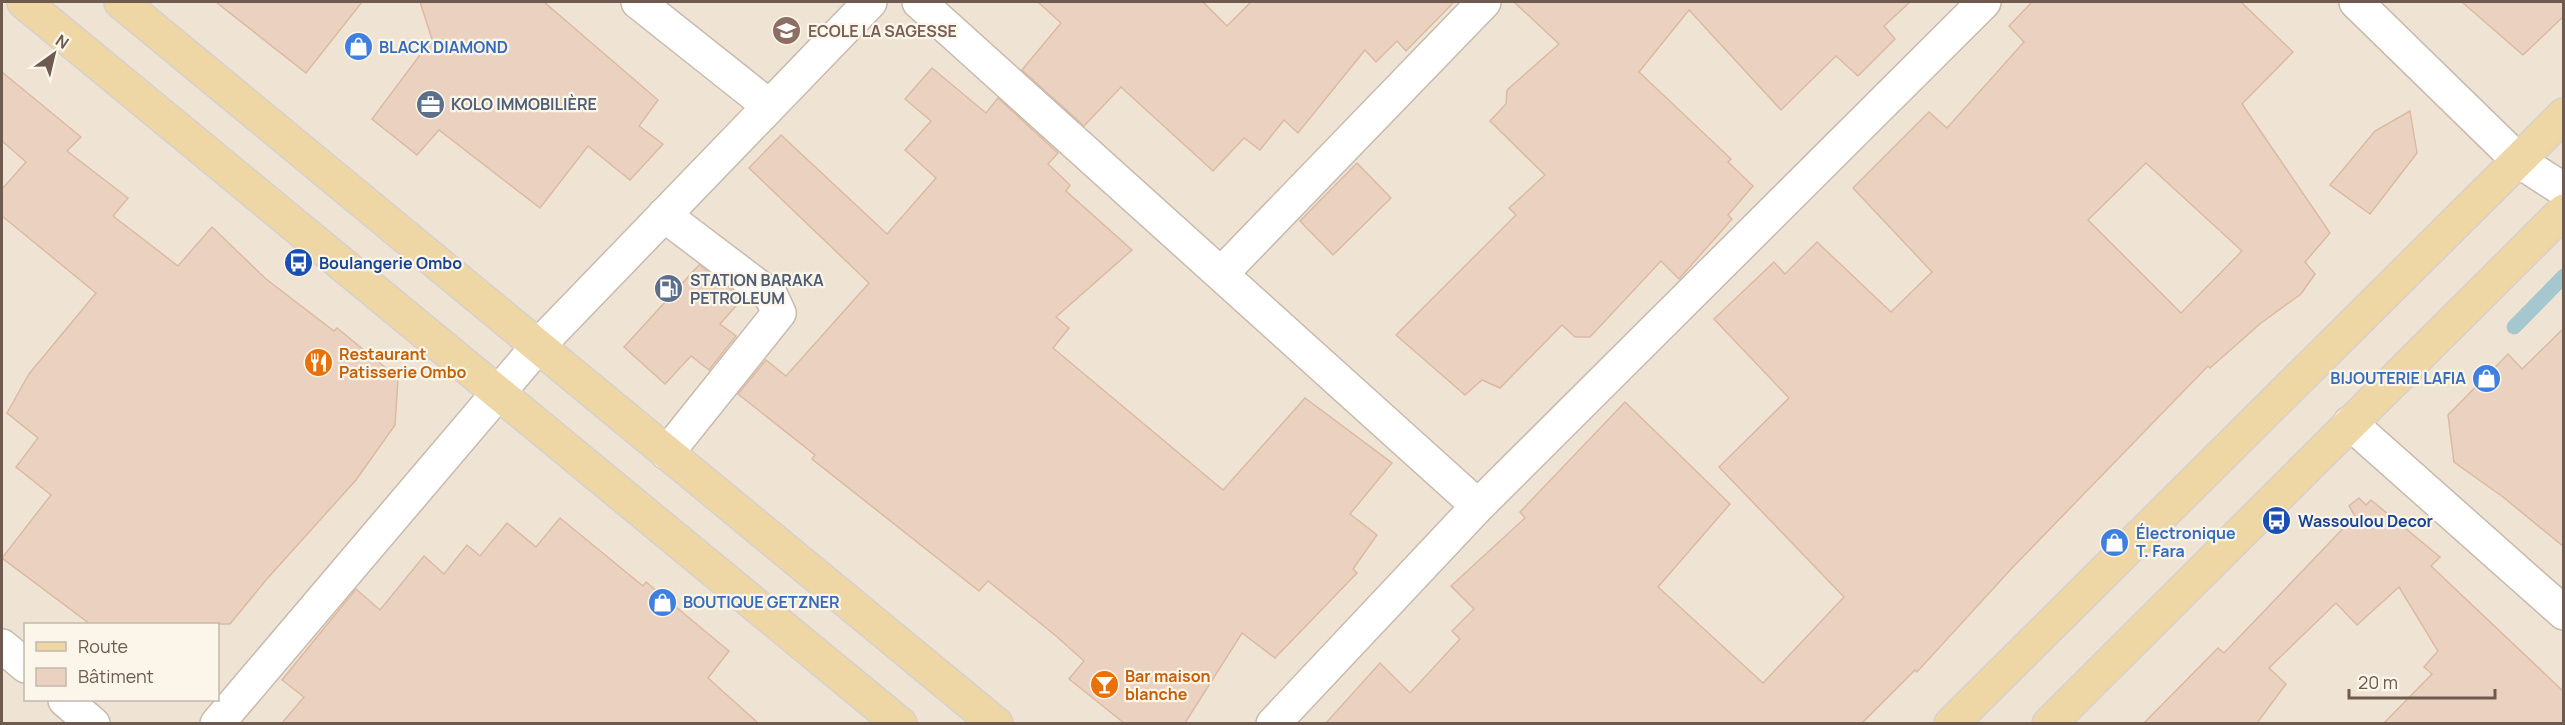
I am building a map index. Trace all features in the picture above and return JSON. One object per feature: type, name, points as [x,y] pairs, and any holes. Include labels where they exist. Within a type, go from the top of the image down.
[{"type":"main road","points":[[24,2],[900,723]]},
{"type":"main road","points":[[121,2],[996,723]]},
{"type":"main road","points":[[1951,723],[2564,115]]},
{"type":"main road","points":[[2049,723],[2564,211]]},
{"type":"street","points":[[638,2],[769,106]]},
{"type":"street","points":[[217,723],[538,346],[870,2]]},
{"type":"street","points":[[919,2],[1478,506]]},
{"type":"street","points":[[1221,274],[1484,2]]},
{"type":"street","points":[[1273,723],[1478,506],[1984,2]]},
{"type":"street","points":[[2356,2],[2519,161],[2564,190]]},
{"type":"street","points":[[664,215],[771,296],[779,313],[667,453]]},
{"type":"street","points":[[2350,423],[2564,613]]},
{"type":"street","points":[[2,646],[24,664]]},
{"type":"street","points":[[67,701],[93,723]]},
{"type":"shaded area","points":[[2,2],[2563,2],[2563,723],[2,723]]},
{"type":"building","points":[[216,2],[362,2],[306,73]]},
{"type":"building","points":[[420,2],[544,2],[658,100],[639,126],[663,144],[630,180],[588,146],[540,208],[439,130],[417,155],[372,119],[432,39]]},
{"type":"building","points":[[1038,2],[1203,2],[1227,26],[1251,2],[1454,2],[1406,51],[1397,41],[1376,62],[1365,50],[1298,133],[1284,120],[1260,150],[1244,138],[1213,171],[1121,87],[1084,126],[1022,70],[1061,23]]},
{"type":"building","points":[[1514,2],[1910,2],[1884,26],[1895,39],[1858,76],[1836,56],[1781,110],[1689,10],[1639,72],[1731,159],[1728,162],[1753,186],[1728,215],[1732,219],[1679,279],[1661,261],[1590,337],[1575,337],[1562,325],[1500,388],[1482,380],[1465,395],[1396,335],[1516,215],[1509,208],[1545,175],[1490,121],[1506,104],[1507,90],[1559,44]]},
{"type":"building","points":[[2032,2],[2241,2],[2293,52],[2242,104],[2330,233],[2305,262],[2315,274],[2301,294],[2261,323],[2210,368],[2208,366],[2012,568],[1917,672],[1915,670],[1862,723],[1326,723],[1380,663],[1410,693],[1460,639],[1452,631],[1474,609],[1451,586],[1525,518],[1520,512],[1625,402],[1730,504],[1658,587],[1763,683],[1844,597],[1719,467],[1789,398],[1714,319],[1774,262],[1785,274],[1817,242],[1891,312],[1932,272],[1853,188],[1929,112],[1947,128],[2024,42],[2009,26]],"holes":[[[2146,163],[2242,251],[2181,313],[2088,220]]]},
{"type":"building","points":[[2462,2],[2564,2],[2564,16],[2523,55]]},
{"type":"building","points":[[932,68],[986,113],[998,98],[1058,153],[1048,164],[1070,185],[1066,191],[1132,250],[1056,317],[1069,328],[1053,348],[1223,490],[1305,398],[1392,463],[1350,514],[1377,535],[1353,569],[1357,573],[1275,658],[1242,633],[1185,723],[1124,723],[1069,679],[1084,661],[1056,636],[988,581],[979,591],[812,459],[815,455],[738,394],[766,360],[786,376],[869,283],[749,168],[781,135],[887,234],[936,178],[905,150],[931,121],[905,99]]},
{"type":"building","points":[[2,72],[81,137],[67,151],[128,198],[113,216],[178,266],[212,227],[266,279],[334,331],[337,328],[398,378],[395,425],[356,480],[266,580],[230,624],[89,623],[2,558],[51,495],[16,467],[38,438],[7,413],[29,374],[96,293],[2,216],[2,189],[26,162],[2,141]]},
{"type":"building","points":[[2410,111],[2417,153],[2370,214],[2330,185],[2375,131]]},
{"type":"building","points":[[1357,163],[1391,198],[1333,255],[1300,221]]},
{"type":"building","points":[[699,265],[743,298],[720,324],[736,336],[709,370],[691,356],[665,384],[624,347]]},
{"type":"building","points":[[2564,328],[2564,547],[2503,497],[2454,462],[2448,415],[2508,354],[2522,369]]},
{"type":"building","points":[[2359,498],[2366,505],[2371,500],[2440,557],[2431,566],[2564,692],[2564,723],[2384,723],[2432,674],[2424,667],[2438,651],[2399,587],[2357,625],[2336,603],[2269,668],[2286,684],[2257,723],[2144,723],[2218,648],[2224,653],[2355,516],[2349,506]]},
{"type":"building","points":[[560,518],[643,586],[646,582],[729,651],[708,678],[758,723],[282,723],[304,697],[282,680],[356,589],[380,610],[424,556],[444,574],[467,545],[480,556],[507,523],[536,547]]},
{"type":"waterway","points":[[2514,327],[2564,276]]},
{"type":"place","name":"ECOLE LA SAGESSE","points":[[787,31]]},
{"type":"place","name":"BLACK DIAMOND","points":[[358,47]]},
{"type":"place","name":"KOLO IMMOBILIÈRE","points":[[430,104]]},
{"type":"place","name":"Boulangerie Ombo","points":[[298,263]]},
{"type":"place","name":"STATION BARAKA PETROLEUM","points":[[669,289]]},
{"type":"place","name":"Restaurant Patisserie Ombo","points":[[318,363]]},
{"type":"place","name":"BIJOUTERIE LAFIA","points":[[2487,378]]},
{"type":"place","name":"Wassoulou Decor","points":[[2277,521]]},
{"type":"place","name":"Électronique T. Fara","points":[[2115,542]]},
{"type":"place","name":"BOUTIQUE GETZNER","points":[[662,602]]},
{"type":"place","name":"Bar maison blanche","points":[[1104,685]]}]
